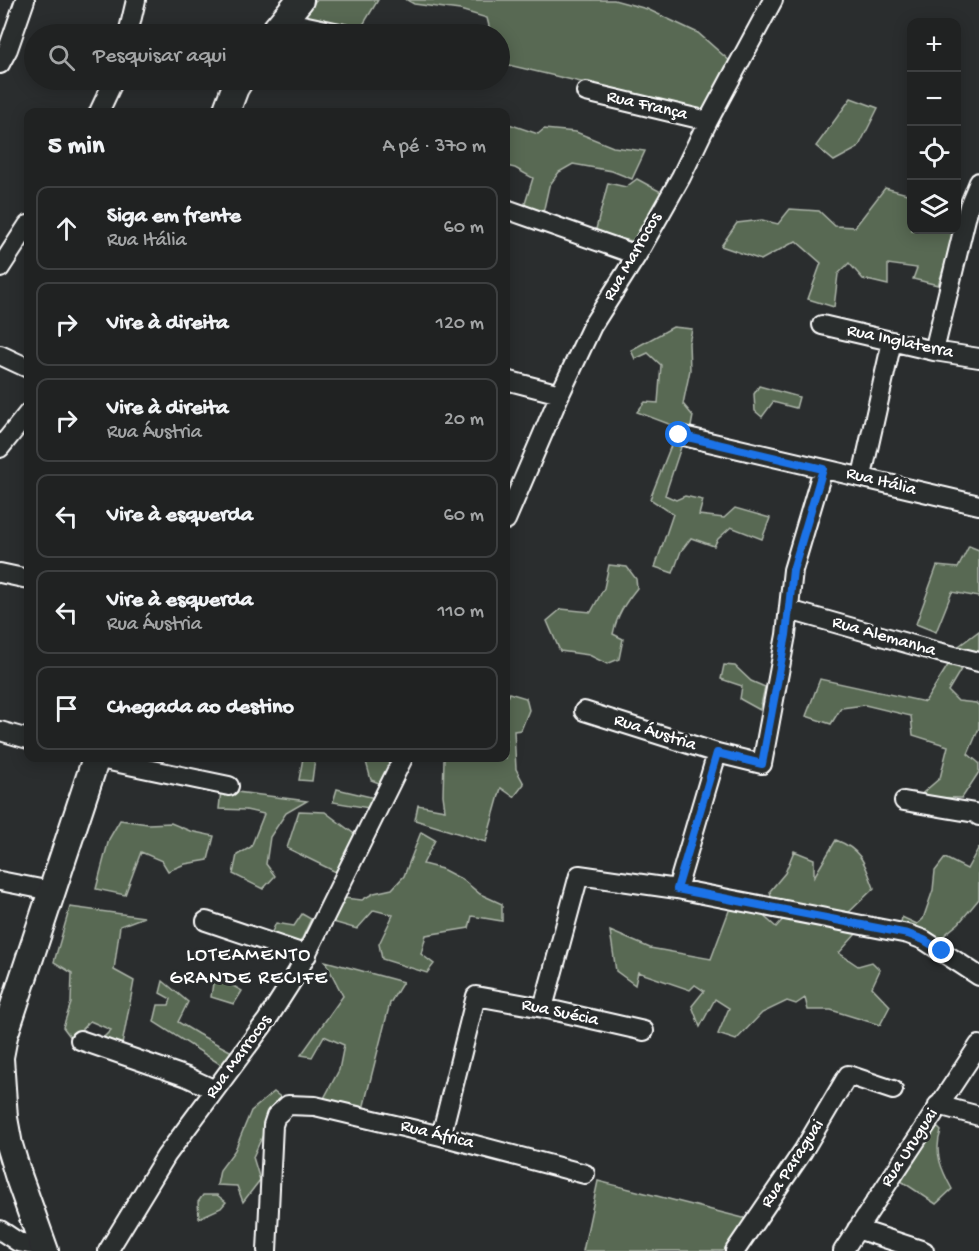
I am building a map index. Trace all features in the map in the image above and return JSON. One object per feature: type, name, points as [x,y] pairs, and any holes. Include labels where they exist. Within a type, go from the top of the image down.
[{"type":"main road","points":[[281,24],[300,0]]},
{"type":"main road","points":[[228,108],[234,90]]},
{"type":"main road","points":[[44,1249],[19,1178],[8,1138],[2,1104],[1,1046],[94,762]]},
{"type":"street","points":[[0,64],[25,0]]},
{"type":"street","points":[[130,24],[136,0]]},
{"type":"street","name":"Rua Marrocos","points":[[510,511],[592,326],[637,255],[681,177],[708,121],[773,0]]},
{"type":"street","points":[[101,108],[109,90]]},
{"type":"street","name":"Rua França","points":[[586,92],[708,121]]},
{"type":"street","points":[[934,351],[969,206],[979,182]]},
{"type":"street","points":[[510,210],[637,255]]},
{"type":"street","points":[[0,268],[24,231]]},
{"type":"street","name":"Rua Inglaterra","points":[[822,325],[934,351],[979,358]]},
{"type":"street","points":[[862,476],[892,341]]},
{"type":"street","points":[[0,355],[24,366]]},
{"type":"street","points":[[510,381],[560,394]]},
{"type":"street","points":[[0,448],[24,422]]},
{"type":"street","name":"Rua Itália","points":[[679,435],[979,505]]},
{"type":"street","points":[[789,610],[793,570],[823,469]]},
{"type":"street","points":[[0,573],[24,578]]},
{"type":"street","name":"Rua Alemanha","points":[[789,610],[979,662]]},
{"type":"street","name":"Rua Áustria","points":[[584,711],[717,753],[762,764],[789,610]]},
{"type":"street","points":[[0,732],[24,738]]},
{"type":"street","points":[[677,889],[717,753]]},
{"type":"street","points":[[114,762],[230,786]]},
{"type":"street","name":"Rua Marrocos","points":[[108,1251],[145,1187],[267,1020],[307,955],[402,762]]},
{"type":"street","points":[[904,801],[975,813],[979,816]]},
{"type":"street","points":[[543,1008],[579,875],[677,889],[908,934],[924,940],[979,976]]},
{"type":"street","points":[[0,881],[51,891]]},
{"type":"street","points":[[206,921],[307,955]]},
{"type":"street","name":"Rua Suécia","points":[[441,1136],[476,996],[543,1008],[644,1031]]},
{"type":"street","points":[[80,1040],[166,1069],[215,1090]]},
{"type":"street","name":"Rua Uruguai","points":[[843,1251],[979,1045]]},
{"type":"street","name":"Rua Paraguai","points":[[735,1251],[803,1151],[848,1075],[893,1090]]},
{"type":"street","name":"Rua África","points":[[271,1250],[273,1125],[276,1116],[288,1105],[315,1106],[585,1174]]},
{"type":"street","points":[[938,1105],[979,1116]]},
{"type":"street","points":[[0,1230],[18,1242],[44,1249]]},
{"type":"street","points":[[857,1230],[924,1251]]},
{"type":"green space","points":[[316,0],[378,0],[364,24],[336,24],[304,16]]},
{"type":"green space","points":[[407,0],[614,0],[647,9],[698,33],[732,63],[706,120],[585,83],[510,65],[510,24],[488,24],[487,18],[460,10],[414,4]]},
{"type":"green space","points":[[851,98],[878,108],[858,148],[834,161],[816,146]]},
{"type":"green space","points":[[510,124],[538,134],[544,129],[576,132],[613,147],[645,151],[632,179],[612,171],[573,164],[559,172],[549,186],[541,222],[523,210],[533,178],[510,167]]},
{"type":"green space","points":[[637,179],[663,193],[645,227],[632,241],[595,233],[608,183],[626,187]]},
{"type":"green space","points":[[885,188],[907,194],[907,234],[955,234],[938,285],[913,279],[917,268],[888,264],[888,285],[863,279],[849,263],[838,274],[834,307],[808,299],[821,263],[796,241],[761,260],[721,246],[737,223],[762,220],[778,224],[790,209],[819,211],[835,226],[855,227]]},
{"type":"green space","points":[[673,327],[692,329],[689,343],[690,370],[683,404],[693,416],[690,432],[637,412],[645,402],[658,403],[661,365],[648,353],[635,359],[631,350]]},
{"type":"green space","points":[[759,386],[799,397],[796,408],[773,402],[762,417],[755,411],[754,394]]},
{"type":"green space","points":[[672,443],[681,447],[665,495],[676,500],[685,496],[703,500],[699,515],[724,518],[735,508],[770,518],[762,539],[731,527],[714,546],[691,538],[681,551],[673,573],[655,567],[673,514],[650,499]]},
{"type":"green space","points":[[969,546],[979,550],[979,597],[952,592],[936,632],[916,624],[937,566],[958,568]]},
{"type":"green space","points":[[609,565],[627,567],[636,579],[637,588],[622,610],[613,634],[623,639],[619,659],[607,664],[589,655],[560,651],[547,621],[561,609],[591,612],[604,588]]},
{"type":"green space","points":[[979,631],[979,657],[952,651]]},
{"type":"green space","points":[[950,662],[963,666],[948,691],[958,701],[976,703],[979,706],[979,728],[968,754],[979,763],[979,772],[962,798],[918,797],[940,778],[948,746],[913,735],[911,716],[865,705],[841,708],[831,724],[806,716],[820,679],[925,702]]},
{"type":"green space","points":[[724,665],[735,666],[751,681],[765,687],[760,710],[740,699],[742,686],[721,679]]},
{"type":"green space","points":[[510,693],[526,698],[529,710],[521,730],[514,731],[516,769],[524,784],[514,797],[501,788],[486,842],[415,820],[418,805],[445,810],[444,762],[510,762]]},
{"type":"green space","points":[[302,762],[314,762],[312,781],[299,780]]},
{"type":"green space","points":[[366,762],[390,762],[384,785],[371,780]]},
{"type":"green space","points":[[337,789],[375,798],[369,808],[333,802]]},
{"type":"green space","points":[[221,790],[307,801],[286,813],[270,837],[266,864],[275,876],[263,889],[233,874],[237,855],[251,847],[264,814],[246,810],[219,809]]},
{"type":"green space","points":[[299,811],[325,812],[357,836],[340,874],[287,848]]},
{"type":"green space","points":[[120,820],[148,824],[171,823],[190,831],[214,836],[208,860],[185,864],[168,871],[162,861],[141,852],[125,895],[96,889],[109,839]]},
{"type":"green space","points":[[421,832],[435,840],[423,864],[442,869],[463,880],[480,894],[502,904],[502,921],[472,916],[469,928],[426,935],[421,954],[434,964],[427,973],[382,959],[379,944],[393,915],[374,910],[357,929],[333,922],[344,898],[362,900],[374,893],[392,889],[404,876]]},
{"type":"green space","points":[[836,840],[857,853],[865,865],[874,888],[844,917],[772,901],[770,891],[785,873],[794,851],[814,859],[814,877]]},
{"type":"green space","points":[[979,847],[979,899],[959,923],[932,945],[900,927],[902,917],[917,924],[923,919],[933,890],[935,871],[945,858],[967,869]]},
{"type":"green space","points":[[733,900],[760,913],[776,927],[788,914],[850,926],[856,934],[839,953],[858,966],[872,962],[880,970],[872,987],[890,1006],[880,1025],[831,1010],[808,1010],[805,998],[796,1004],[787,1001],[762,1013],[736,1040],[718,1034],[729,1008],[715,999],[700,1027],[692,1006],[704,991],[695,985],[690,990],[638,972],[635,985],[616,971],[610,931],[650,948],[711,959]]},
{"type":"green space","points":[[70,907],[144,917],[120,926],[114,970],[134,981],[122,1045],[99,1042],[111,1030],[90,1021],[72,1039],[63,1027],[71,1003],[72,973],[54,962]]},
{"type":"green space","points":[[302,914],[311,919],[299,945],[271,934],[276,923],[294,926]]},
{"type":"green space","points":[[325,961],[403,982],[390,1003],[362,1113],[321,1104],[339,1070],[344,1045],[324,1036],[312,1057],[301,1055],[343,996]]},
{"type":"green space","points":[[223,980],[242,991],[234,1004],[211,997],[213,983]]},
{"type":"green space","points":[[163,981],[188,1002],[178,1022],[234,1053],[223,1066],[154,1022],[158,1005],[169,1005],[171,999],[160,993]]},
{"type":"green space","points":[[274,1092],[283,1099],[267,1126],[253,1157],[260,1180],[243,1202],[237,1186],[217,1185],[220,1170],[235,1150],[251,1111]]},
{"type":"green space","points":[[934,1124],[941,1131],[938,1154],[952,1189],[936,1204],[901,1181]]},
{"type":"green space","points":[[598,1181],[751,1220],[730,1251],[583,1251]]},
{"type":"green space","points":[[203,1195],[217,1195],[226,1202],[221,1208],[199,1218],[198,1202]]},
{"type":"district","name":"LOTEAMENTO GRANDE RECIFE","points":[[249,968]]},
{"type":"route","points":[[679,435],[823,469],[793,570],[789,590],[786,635],[762,764],[717,753],[677,889],[908,934],[942,951]]}]
